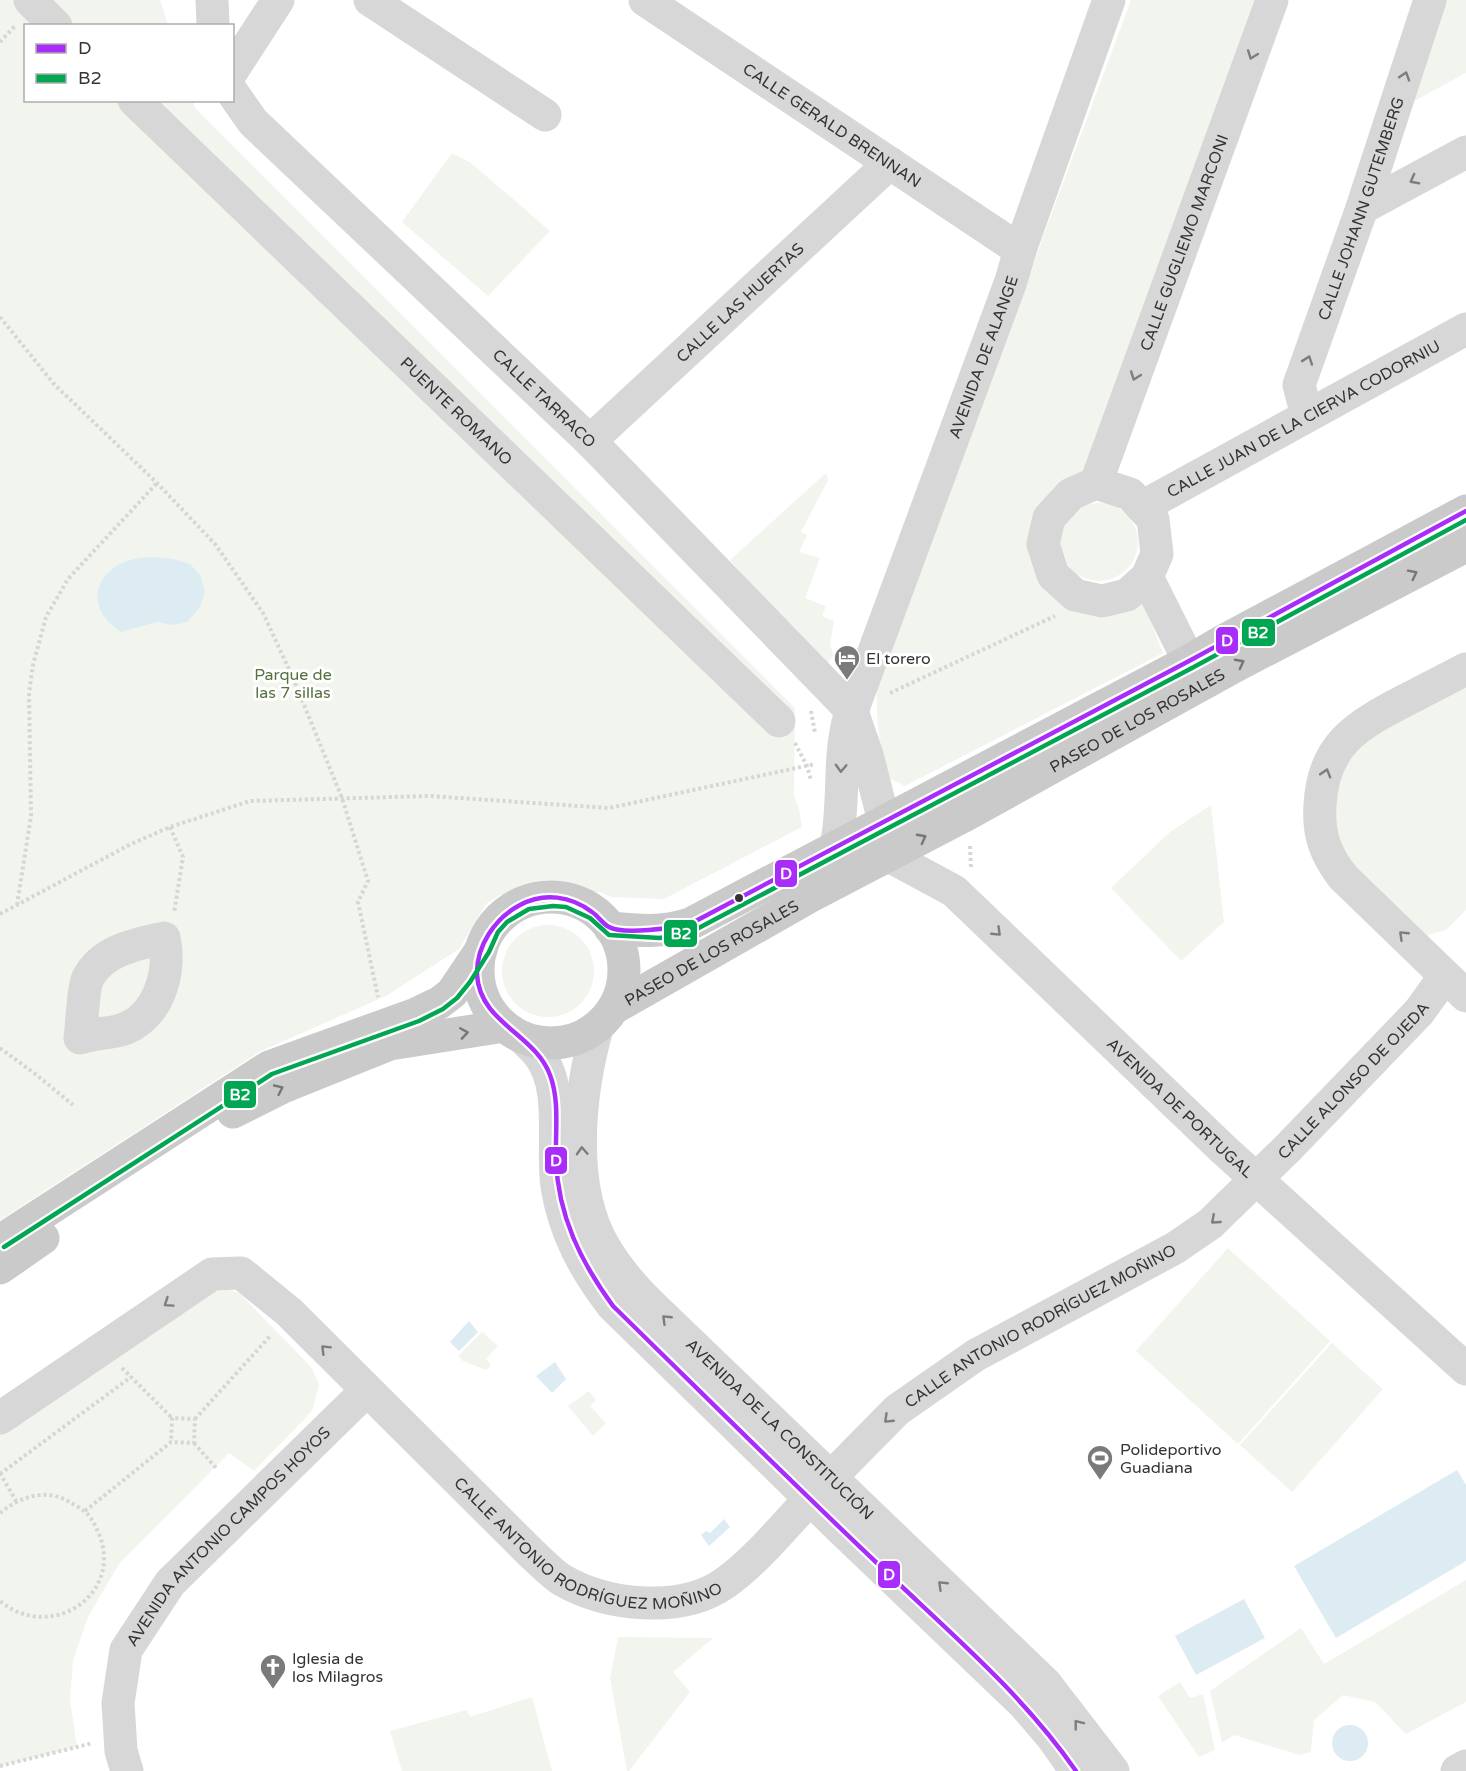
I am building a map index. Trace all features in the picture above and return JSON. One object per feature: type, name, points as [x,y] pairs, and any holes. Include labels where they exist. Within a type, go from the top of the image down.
[{"type":"main road","name":"PASEO DE LOS ROSALES","points":[[610,928],[657,932],[690,924],[1189,661],[1466,511]]},
{"type":"main road","name":"PASEO DE LOS ROSALES","points":[[605,1018],[809,897],[889,856],[1235,666],[1466,546]]},
{"type":"main road","points":[[0,1241],[269,1067],[416,1014],[439,1003],[452,993],[481,950],[490,929],[508,911],[531,899],[556,897],[579,904],[594,912],[610,928],[621,949],[624,965],[622,990],[605,1018],[569,1042],[548,1044],[514,1032],[488,1007],[480,992],[478,975],[481,950]]},
{"type":"main road","points":[[0,1268],[169,1152],[232,1112],[283,1087],[390,1044],[514,1032]]},
{"type":"street","points":[[234,68],[278,0]]},
{"type":"street","points":[[370,0],[545,115]]},
{"type":"street","name":"CALLE GERALD BRENNAN","points":[[645,0],[1020,250]]},
{"type":"street","name":"AVENIDA DE ALANGE","points":[[836,846],[840,829],[841,760],[844,736],[852,711],[1011,281],[1109,0]]},
{"type":"street","name":"CALLE GUGLIEMO MARCONI","points":[[1096,483],[1272,0]]},
{"type":"street","name":"CALLE JOHANN GUTEMBERG","points":[[1307,416],[1299,385],[1362,208],[1430,0]]},
{"type":"street","points":[[22,13],[51,24]]},
{"type":"street","name":"CALLE TARRACO","points":[[234,95],[253,122],[272,141],[590,441],[852,711]]},
{"type":"street","name":"PUENTE ROMANO","points":[[136,102],[779,721]]},
{"type":"street","points":[[1362,208],[1466,152]]},
{"type":"street","name":"CALLE LAS HUERTAS","points":[[590,441],[890,163]]},
{"type":"street","name":"CALLE JUAN DE LA CIERVA CODORNIU","points":[[1142,507],[1466,329]]},
{"type":"street","points":[[1096,483],[1130,494],[1142,507],[1153,519],[1157,554],[1147,577],[1127,595],[1102,601],[1075,595],[1053,575],[1043,544],[1049,518],[1071,494],[1096,483]]},
{"type":"street","points":[[1147,577],[1189,661]]},
{"type":"street","points":[[1456,986],[1342,877],[1330,861],[1322,843],[1319,821],[1324,777],[1330,760],[1350,733],[1384,712],[1466,669]]},
{"type":"street","points":[[852,711],[867,755],[884,821]]},
{"type":"street","name":"PASEO DE LOS ROSALES","points":[[809,897],[863,849],[884,821]]},
{"type":"street","name":"AVENIDA DE PORTUGAL","points":[[889,856],[954,891],[1257,1179],[1466,1369]]},
{"type":"street","name":"CALLE ALONSO DE OJEDA","points":[[1257,1179],[1419,1012],[1456,986]]},
{"type":"street","name":"AVENIDA DE LA CONSTITUCIÓN","points":[[605,1018],[587,1064],[581,1129],[583,1180],[588,1208],[603,1247],[628,1282],[1024,1704],[1053,1738],[1076,1771]]},
{"type":"street","name":"AVENIDA DE LA CONSTITUCIÓN","points":[[514,1032],[540,1056],[550,1075],[554,1092],[557,1185],[565,1219],[583,1263],[613,1306],[1046,1684],[1113,1771]]},
{"type":"street","name":"CALLE ANTONIO RODRÍGUEZ MOÑINO","points":[[0,1418],[212,1274],[241,1273],[288,1312],[531,1553],[561,1579],[590,1593],[615,1601],[657,1603],[692,1598],[723,1585],[750,1563],[897,1410],[976,1355],[1195,1236],[1257,1179]]},
{"type":"street","name":"AVENIDA ANTONIO CAMPOS HOYOS","points":[[127,1771],[121,1751],[118,1703],[126,1650],[170,1583],[367,1390]]},
{"type":"street","points":[[1457,1771],[1466,1766]]},
{"type":"path","points":[[0,42],[22,13]]},
{"type":"path","points":[[0,316],[54,384],[157,483],[215,544],[263,613],[293,678],[342,798],[368,881],[358,902],[384,1024]]},
{"type":"path","points":[[17,905],[31,816],[29,693],[35,656],[46,617],[68,579],[157,483]]},
{"type":"path","points":[[852,711],[1056,616]]},
{"type":"path","points":[[810,705],[816,739]]},
{"type":"path","points":[[0,914],[131,844],[170,827],[250,801],[429,796],[609,808],[807,766],[813,786]]},
{"type":"path","points":[[164,938],[173,919],[183,857],[170,827]]},
{"type":"path","points":[[970,842],[972,873]]},
{"type":"path","points":[[0,1048],[73,1105]]},
{"type":"path","points":[[217,1469],[194,1443],[195,1419],[275,1330]]},
{"type":"path","points":[[116,1362],[172,1418],[195,1419]]},
{"type":"path","points":[[16,1501],[0,1474],[131,1377]]},
{"type":"path","points":[[171,1442],[172,1418]]},
{"type":"path","points":[[85,1511],[171,1442],[194,1443]]},
{"type":"path","points":[[0,1513],[16,1501],[34,1495],[60,1497],[85,1511],[94,1522],[103,1544],[103,1568],[94,1589],[74,1609],[53,1617],[27,1616],[0,1602]]},
{"type":"path","points":[[0,1766],[120,1736]]},
{"type":"green space","name":"Parque de las 7 sillas","points":[[0,0],[160,0],[168,24],[24,24],[24,102],[193,102],[195,108],[795,708],[794,796],[802,827],[664,899],[611,897],[600,892],[500,895],[486,904],[459,949],[386,996],[261,1051],[0,1220]]},
{"type":"green space","points":[[1131,0],[1254,0],[1083,473],[1038,578],[1141,596],[1163,653],[905,786],[889,778],[885,767],[878,732],[877,684]]},
{"type":"green space","points":[[1440,0],[1466,0],[1466,73],[1403,107]]},
{"type":"green space","points":[[452,153],[471,163],[550,231],[488,296],[402,222]]},
{"type":"green space","points":[[826,473],[828,480],[801,532],[807,535],[799,552],[820,558],[805,598],[826,606],[822,616],[834,621],[830,646],[834,655],[824,668],[730,560]]},
{"type":"green space","points":[[1091,503],[1107,503],[1121,509],[1132,520],[1138,534],[1138,550],[1132,564],[1121,575],[1107,581],[1091,581],[1077,575],[1066,564],[1060,550],[1060,534],[1066,520],[1077,509]]},
{"type":"green space","points":[[1466,682],[1466,910],[1446,930],[1425,936],[1348,866],[1333,833],[1340,772],[1374,731]]},
{"type":"green space","points":[[1211,805],[1224,922],[1181,961],[1111,888],[1170,832]]},
{"type":"green space","points":[[548,925],[566,929],[580,939],[590,953],[594,971],[590,989],[580,1003],[566,1013],[548,1017],[530,1013],[516,1003],[506,989],[502,971],[506,953],[516,939],[530,929]]},
{"type":"green space","points":[[1228,1248],[1330,1341],[1238,1444],[1136,1351]]},
{"type":"green space","points":[[217,1286],[239,1293],[312,1368],[319,1385],[312,1411],[254,1471],[229,1453],[119,1564],[88,1617],[73,1661],[70,1699],[77,1747],[0,1766],[0,1430]]},
{"type":"green space","points":[[482,1332],[498,1346],[486,1359],[491,1365],[486,1370],[463,1361],[458,1356]]},
{"type":"green space","points":[[1332,1343],[1383,1389],[1292,1492],[1240,1445]]},
{"type":"green space","points":[[589,1391],[596,1400],[590,1406],[606,1423],[593,1436],[568,1406]]},
{"type":"green space","points":[[1466,1580],[1466,1702],[1406,1734],[1375,1702],[1343,1695],[1314,1720],[1311,1752],[1299,1755],[1234,1735],[1222,1743],[1210,1691],[1301,1628],[1324,1664]]},
{"type":"green space","points":[[618,1637],[713,1638],[673,1672],[690,1692],[629,1771],[627,1771],[610,1678]]},
{"type":"green space","points":[[1180,1682],[1190,1698],[1203,1694],[1215,1750],[1199,1757],[1158,1696]]},
{"type":"green space","points":[[532,1697],[552,1771],[402,1771],[390,1731],[467,1710],[470,1717]]},
{"type":"shaded area","points":[[153,557],[190,564],[200,575],[205,592],[200,607],[187,622],[173,625],[157,622],[121,632],[103,615],[97,595],[99,586],[104,577],[124,562]]},
{"type":"shaded area","points":[[469,1321],[478,1332],[459,1351],[450,1342]]},
{"type":"shaded area","points":[[555,1362],[566,1379],[552,1393],[536,1376]]},
{"type":"shaded area","points":[[1457,1470],[1466,1485],[1466,1561],[1336,1638],[1294,1566]]},
{"type":"shaded area","points":[[724,1519],[730,1527],[709,1546],[701,1535],[706,1531],[710,1533]]},
{"type":"shaded area","points":[[1244,1599],[1265,1638],[1196,1675],[1175,1636]]},
{"type":"shaded area","points":[[1350,1725],[1363,1730],[1368,1743],[1363,1756],[1350,1761],[1337,1756],[1332,1743],[1337,1730]]},
{"type":"transit line","name":"D","points":[[1076,1771],[1055,1742],[1008,1689],[613,1306],[581,1255],[566,1219],[558,1181],[556,1106],[550,1075],[543,1061],[533,1049],[497,1017],[488,1005],[480,991],[477,975],[480,954],[489,934],[503,917],[520,905],[538,898],[548,897],[575,902],[592,912],[607,926],[616,929],[649,930],[690,924],[1189,661],[1466,511]]},
{"type":"transit line","name":"B2","points":[[4,1247],[272,1074],[419,1021],[443,1009],[457,998],[470,982],[489,952],[498,932],[507,922],[529,909],[566,907],[590,918],[609,935],[660,938],[693,931],[1192,668],[1466,520]]},
{"type":"place","name":"El torero","points":[[847,681]]},
{"type":"place","name":"Polideportivo Guadiana","points":[[1100,1481]]},
{"type":"place","name":"Iglesia de los Milagros","points":[[273,1690]]}]
